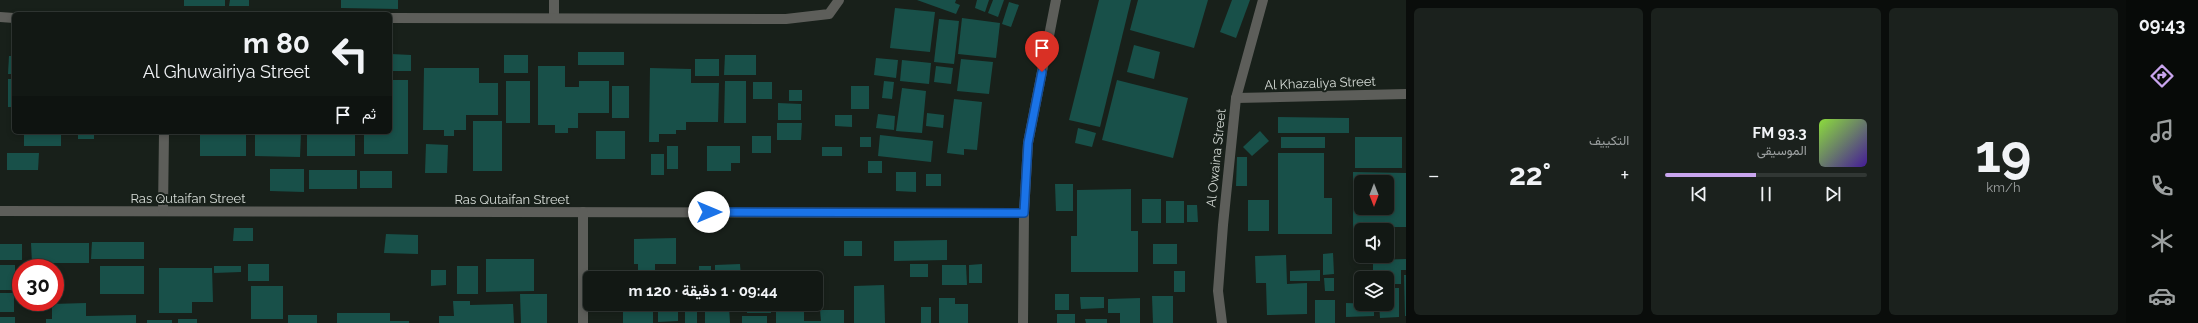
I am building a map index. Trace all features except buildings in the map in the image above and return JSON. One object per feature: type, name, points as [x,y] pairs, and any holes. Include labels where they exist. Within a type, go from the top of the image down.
[{"type":"street","points":[[554,0],[554,18]]},
{"type":"street","points":[[392,18],[786,19],[829,14],[839,0]]},
{"type":"street","points":[[1023,323],[1024,213],[1028,143],[1056,0]]},
{"type":"street","name":"Al Owaina Street","points":[[1222,323],[1218,291],[1236,98],[1263,0]]},
{"type":"street","points":[[0,17],[12,18]]},
{"type":"street","name":"Al Khazaliya Street","points":[[1236,98],[1406,94]]},
{"type":"street","points":[[163,211],[164,134]]},
{"type":"street","name":"Ras Qutaifan Street","points":[[0,211],[1024,213]]},
{"type":"street","points":[[583,212],[583,323]]},
{"type":"route","points":[[709,212],[1024,213],[1028,143],[1042,72]]}]
